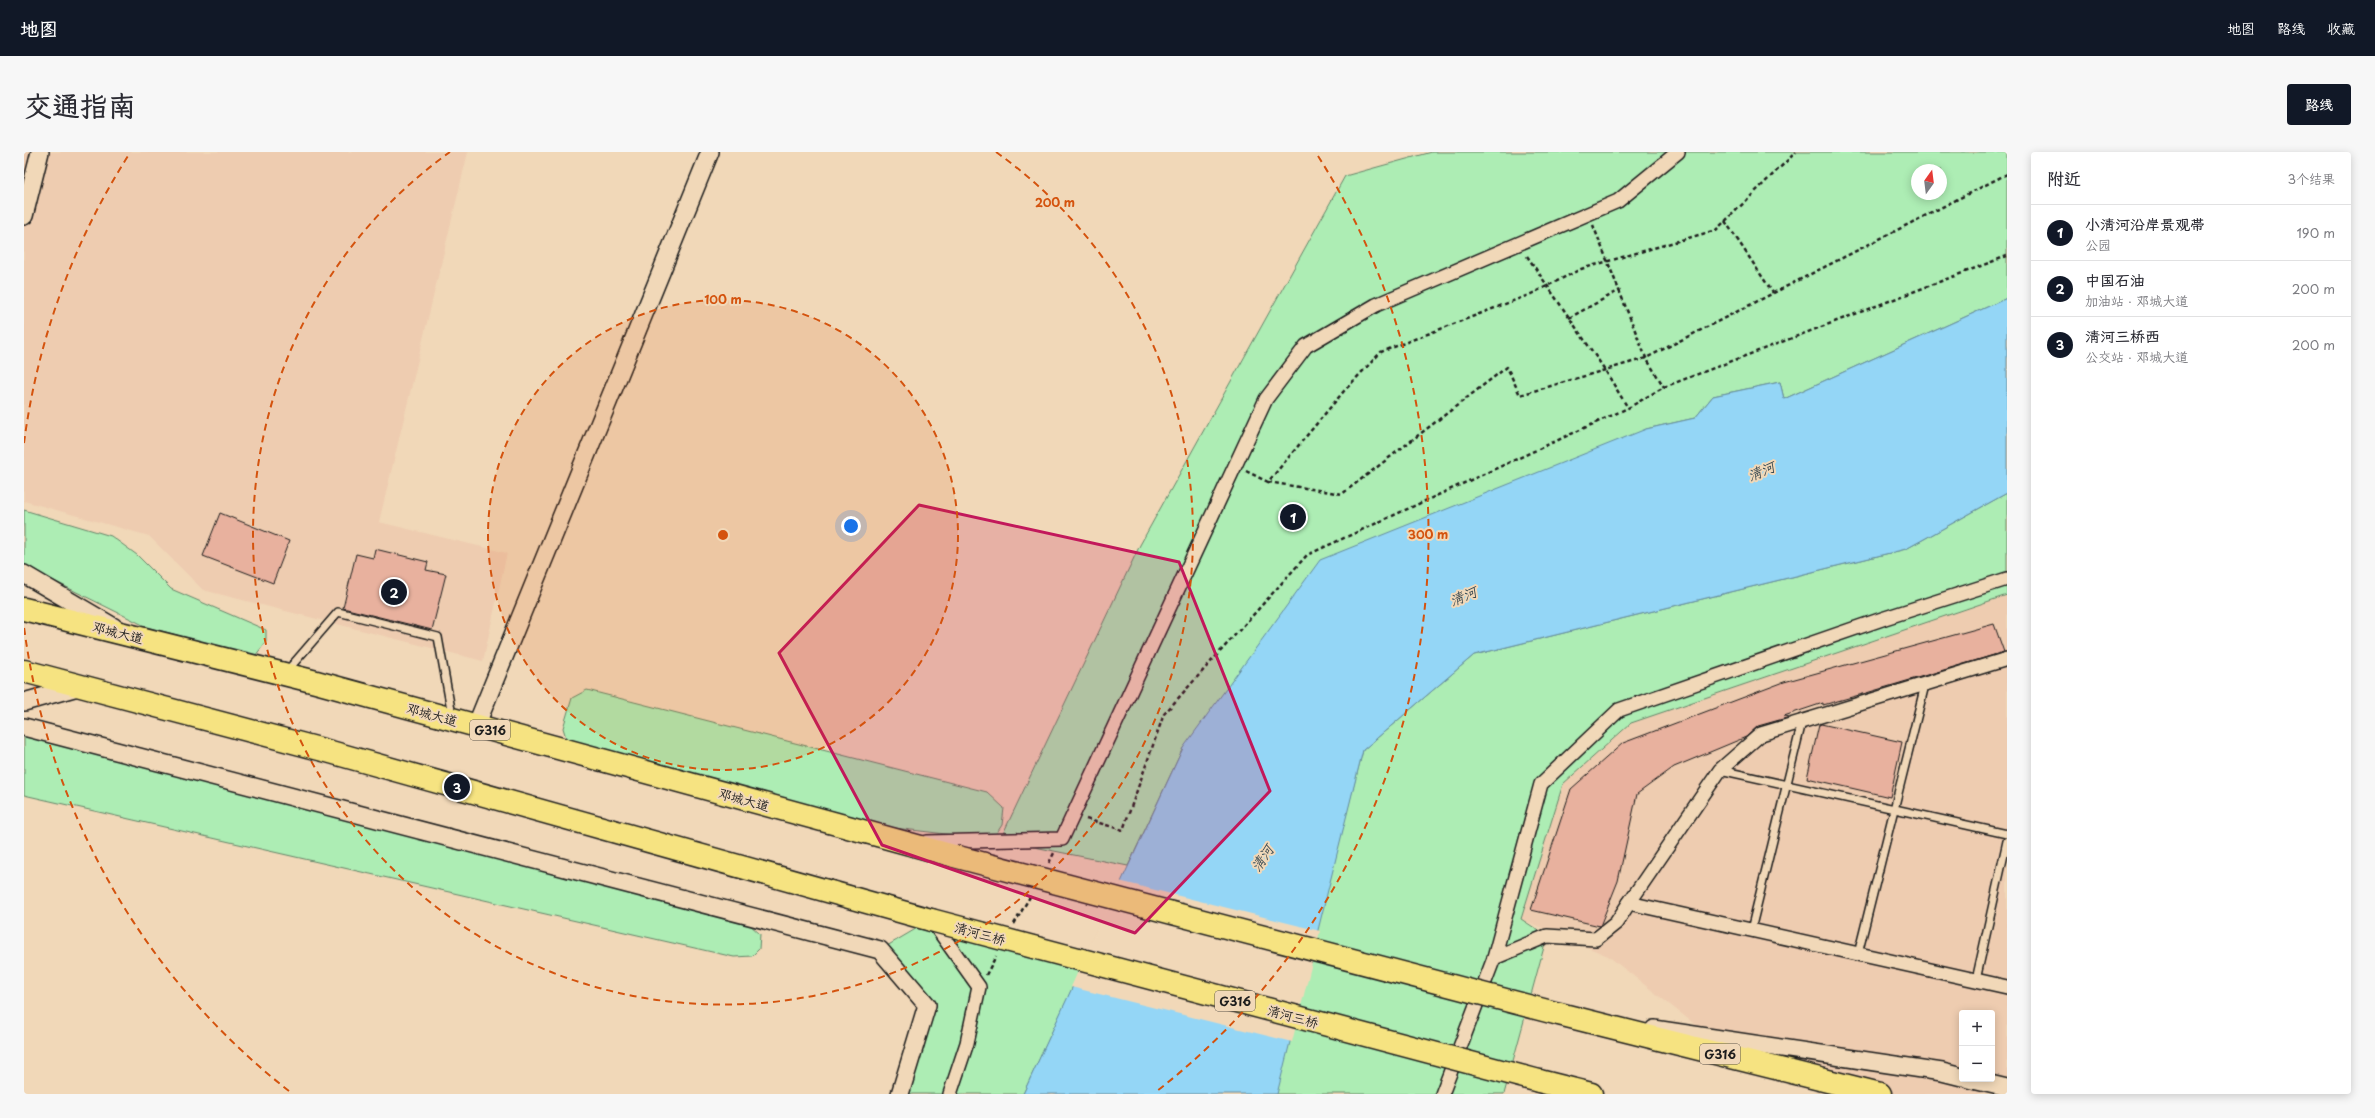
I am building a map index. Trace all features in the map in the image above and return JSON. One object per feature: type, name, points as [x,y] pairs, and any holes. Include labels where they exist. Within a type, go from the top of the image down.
[{"type":"highway","name":"邓城大道","points":[[24,609],[285,674],[903,843],[1559,1014]]},
{"type":"highway","name":"G316","points":[[24,671],[327,751],[931,920]]},
{"type":"highway","name":"清河三桥","points":[[931,920],[1539,1082]]},
{"type":"highway","name":"G316","points":[[1559,1014],[1880,1094]]},
{"type":"highway","points":[[1817,1079],[1851,1094]]},
{"type":"highway","name":"G316","points":[[1539,1082],[1591,1094]]},
{"type":"street","points":[[24,216],[40,152]]},
{"type":"street","points":[[476,726],[710,152]]},
{"type":"street","points":[[903,843],[1062,839],[1266,398],[1306,346],[1376,305],[1618,201],[1678,152]]},
{"type":"street","points":[[24,574],[128,635]]},
{"type":"street","points":[[1442,1094],[1494,958],[1541,784],[1619,710],[1878,620],[2007,579]]},
{"type":"street","points":[[1494,958],[1547,936],[1596,939],[1616,923],[1720,770],[1761,734],[2007,659]]},
{"type":"street","points":[[24,702],[81,686]]},
{"type":"street","points":[[24,727],[880,950],[927,1005],[900,1094]]},
{"type":"street","points":[[1629,903],[2007,987]]},
{"type":"street","points":[[931,920],[979,987],[967,1043],[950,1094]]},
{"type":"street","points":[[1559,1014],[1942,1072],[1959,1076]]},
{"type":"street","points":[[1539,1082],[1578,1094]]},
{"type":"street","points":[[1982,1082],[2007,1088]]},
{"type":"lane","points":[[285,674],[338,612],[438,637],[452,719]]},
{"type":"lane","points":[[1858,954],[1925,685]]},
{"type":"lane","points":[[1752,930],[1802,722]]},
{"type":"lane","points":[[1720,770],[2007,834]]},
{"type":"lane","points":[[1976,980],[2007,841]]},
{"type":"path","points":[[1268,482],[1344,391],[1381,352],[1547,286],[1581,269],[1716,230],[1796,152]]},
{"type":"path","points":[[1235,466],[1268,482],[1342,494],[1507,367],[1520,395],[1646,358],[2007,174]]},
{"type":"path","points":[[1589,214],[1609,261],[1646,358],[1664,388]]},
{"type":"path","points":[[1725,221],[1773,293]]},
{"type":"path","points":[[1519,244],[1605,370],[1628,408]]},
{"type":"path","points":[[1073,816],[1122,830],[1164,714],[1307,555],[1628,408],[1664,388],[2007,256]]},
{"type":"path","points":[[1569,318],[1620,290]]},
{"type":"path","points":[[1047,866],[1062,839]]},
{"type":"path","points":[[1013,927],[1032,893]]},
{"type":"path","points":[[979,987],[998,954]]},
{"type":"highlighted area","points":[[919,505],[1179,562],[1270,791],[1135,933],[882,845],[779,653]]},
{"type":"shaded area","points":[[24,152],[468,152],[379,522],[507,553],[483,661],[203,590],[149,536],[24,501]]},
{"type":"shaded area","points":[[2007,595],[2007,1094],[1880,1094],[1739,1059],[1608,956],[1521,919],[1563,784],[1631,723]]},
{"type":"green space","points":[[1432,152],[2007,152],[2007,298],[1784,399],[1780,382],[1713,396],[1695,418],[1646,429],[1183,748],[1128,866],[1000,840],[1140,545],[1345,176]]},
{"type":"green space","points":[[2007,493],[2007,595],[1631,723],[1563,784],[1521,919],[1547,936],[1504,1094],[1274,1094],[1363,750],[1474,655],[1906,549]]},
{"type":"green space","points":[[24,510],[111,536],[137,555],[171,589],[266,630],[266,642],[255,656],[147,627],[24,566]]},
{"type":"green space","points":[[587,690],[987,792],[1004,808],[1002,825],[996,834],[963,836],[886,827],[567,741],[563,728],[572,698]]},
{"type":"green space","points":[[24,734],[748,923],[760,934],[759,949],[752,956],[734,957],[24,795]]},
{"type":"green space","points":[[931,920],[1085,961],[1023,1094],[892,1094],[927,1005],[880,950]]},
{"type":"water","name":"清河","points":[[2007,298],[2007,493],[1906,549],[1474,655],[1363,750],[1277,1094],[1023,1094],[1183,748],[1320,560],[1646,429],[1695,418],[1713,396],[1780,382],[1784,399]]},
{"type":"pier","points":[[1119,881],[1320,931],[1292,1042],[1071,987]]},
{"type":"building","points":[[220,513],[289,541],[273,583],[203,556]]},
{"type":"building","points":[[375,549],[428,562],[426,570],[446,574],[432,630],[343,608],[356,554],[373,558]]},
{"type":"building","points":[[1994,624],[2004,652],[1863,694],[1823,705],[1823,703],[1784,716],[1790,717],[1758,726],[1746,737],[1674,767],[1637,794],[1618,881],[1600,926],[1531,910],[1571,789],[1623,743],[1784,682]]},
{"type":"building","points":[[1821,724],[1902,742],[1890,797],[1807,778],[1819,725]]},
{"type":"place","name":"小清河沿岸景观带","points":[[1293,517]]},
{"type":"place","name":"中国石油","points":[[394,592]]},
{"type":"place","name":"清河三桥西","points":[[457,787]]}]
